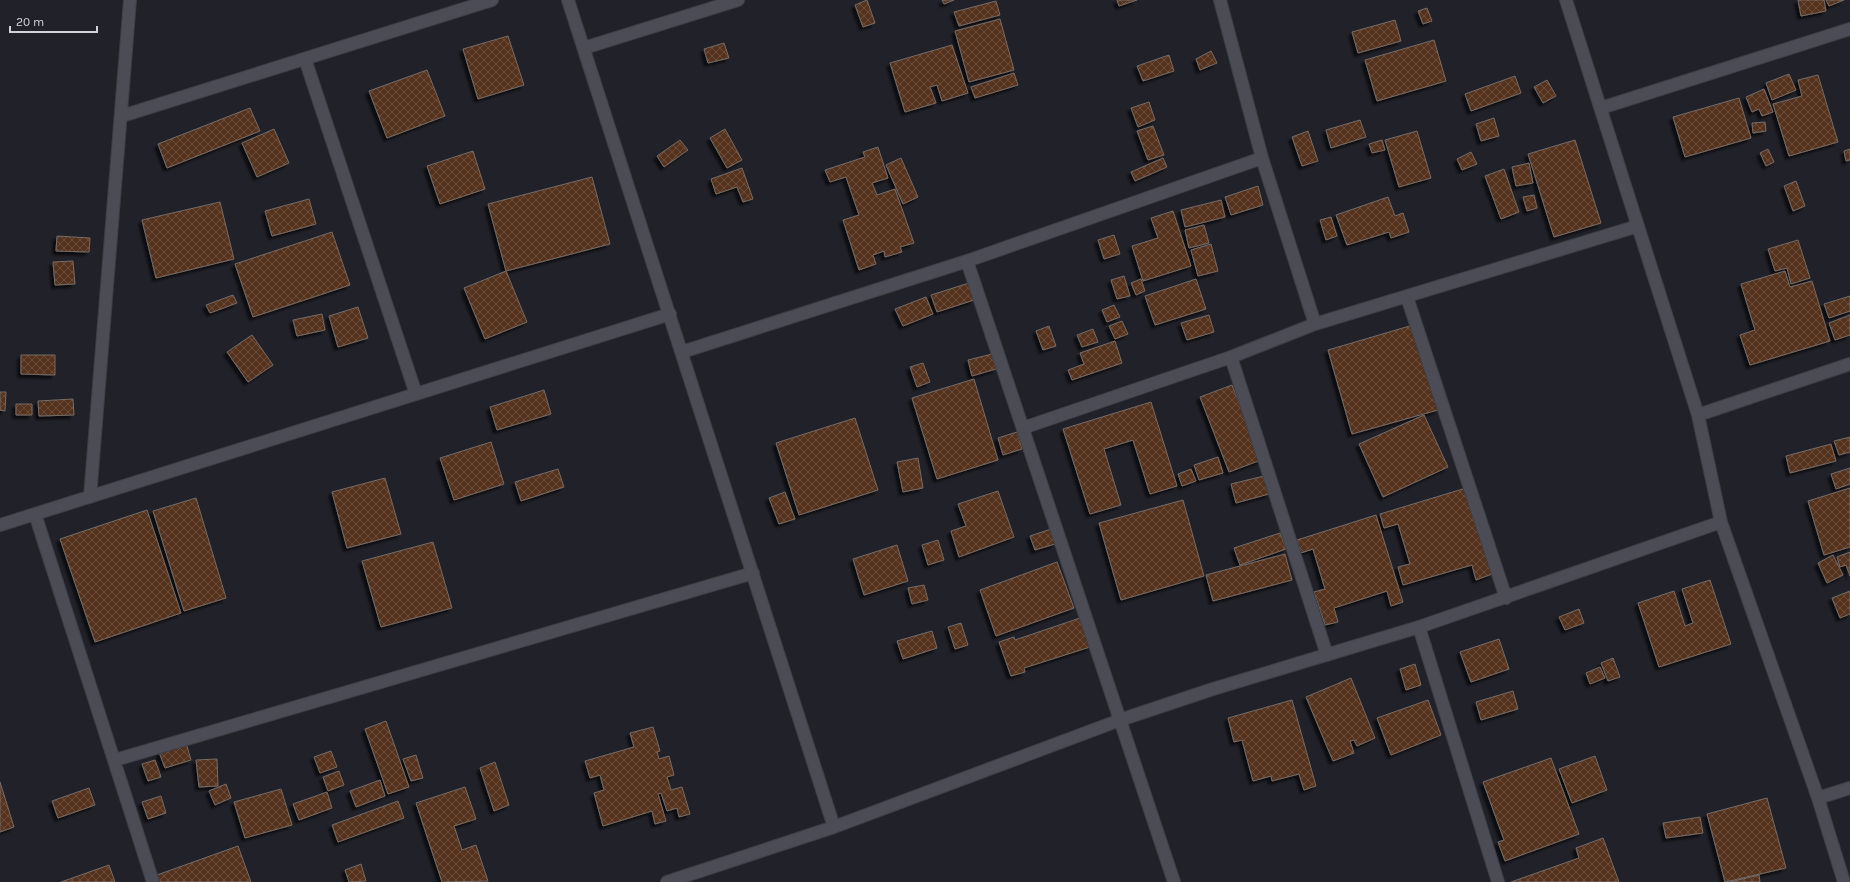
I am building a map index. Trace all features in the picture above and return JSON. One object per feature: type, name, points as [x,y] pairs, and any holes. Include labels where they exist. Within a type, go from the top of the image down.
[{"type":"street","points":[[90,497],[122,116],[130,0]]},
{"type":"street","points":[[122,116],[492,0]]},
{"type":"street","points":[[568,0],[834,827]]},
{"type":"street","points":[[584,48],[738,0]]},
{"type":"street","points":[[1220,0],[1262,158],[1315,324]]},
{"type":"street","points":[[1566,0],[1698,416],[1722,522],[1818,798],[1844,882]]},
{"type":"street","points":[[1601,108],[1850,29]]},
{"type":"street","points":[[305,59],[416,394]]},
{"type":"street","points":[[682,352],[967,261],[1262,158]]},
{"type":"street","points":[[1023,428],[1231,357],[1315,324],[1638,226]]},
{"type":"street","points":[[967,261],[1174,882]]},
{"type":"street","points":[[1407,296],[1506,598]]},
{"type":"street","points":[[0,525],[670,314]]},
{"type":"street","points":[[1231,357],[1327,655]]},
{"type":"street","points":[[1698,416],[1850,364]]},
{"type":"street","points":[[35,514],[153,882]]},
{"type":"street","points":[[666,882],[834,827],[1120,720],[1419,627],[1722,522]]},
{"type":"street","points":[[114,760],[753,573]]},
{"type":"street","points":[[1419,627],[1498,882]]},
{"type":"street","points":[[1818,798],[1850,788]]},
{"type":"building","points":[[867,0],[875,23],[863,27],[855,5]]},
{"type":"building","points":[[942,0],[954,0],[944,4]]},
{"type":"building","points":[[1117,0],[1137,0],[1119,6]]},
{"type":"building","points":[[1798,0],[1824,0],[1826,11],[1801,16]]},
{"type":"building","points":[[1826,0],[1844,0],[1829,6]]},
{"type":"building","points":[[996,1],[1000,15],[959,26],[954,12]]},
{"type":"building","points":[[1427,8],[1432,21],[1423,24],[1418,11]]},
{"type":"building","points":[[1000,19],[1014,70],[969,82],[955,31]]},
{"type":"building","points":[[1395,20],[1401,41],[1358,53],[1352,32]]},
{"type":"building","points":[[508,36],[524,85],[478,99],[463,49]]},
{"type":"building","points":[[1434,40],[1446,81],[1377,101],[1365,60]]},
{"type":"building","points":[[724,43],[729,58],[708,63],[704,49]]},
{"type":"building","points":[[952,45],[968,93],[942,101],[937,85],[930,87],[936,103],[905,112],[890,63]]},
{"type":"building","points":[[1211,51],[1217,63],[1200,70],[1196,59]]},
{"type":"building","points":[[1169,55],[1174,71],[1143,81],[1137,66]]},
{"type":"building","points":[[427,70],[445,116],[387,138],[369,91]]},
{"type":"building","points":[[1014,73],[1018,85],[975,98],[971,87]]},
{"type":"building","points":[[1789,74],[1796,90],[1772,100],[1766,83]]},
{"type":"building","points":[[1818,75],[1838,142],[1789,156],[1773,104],[1802,96],[1798,80]]},
{"type":"building","points":[[1515,76],[1521,93],[1471,111],[1465,94]]},
{"type":"building","points":[[1547,80],[1556,96],[1543,103],[1534,87]]},
{"type":"building","points":[[1764,89],[1773,112],[1762,116],[1759,109],[1752,112],[1746,97]]},
{"type":"building","points":[[1739,98],[1751,138],[1685,157],[1673,117]]},
{"type":"building","points":[[1149,102],[1155,120],[1138,127],[1131,108]]},
{"type":"building","points":[[250,108],[260,131],[167,168],[158,144]]},
{"type":"building","points":[[1494,118],[1499,136],[1481,141],[1476,124]]},
{"type":"building","points":[[1360,120],[1366,137],[1331,148],[1326,130]]},
{"type":"building","points":[[1765,122],[1766,131],[1753,133],[1752,123]]},
{"type":"building","points":[[1153,126],[1164,155],[1148,160],[1137,131]]},
{"type":"building","points":[[274,129],[289,163],[257,177],[242,143]]},
{"type":"building","points":[[725,129],[742,160],[727,168],[710,138]]},
{"type":"building","points":[[1308,131],[1318,161],[1302,166],[1292,137]]},
{"type":"building","points":[[1417,131],[1431,178],[1399,187],[1385,140]]},
{"type":"building","points":[[680,140],[688,150],[664,167],[657,156]]},
{"type":"building","points":[[1382,140],[1385,150],[1372,153],[1369,144]]},
{"type":"building","points":[[1575,140],[1601,223],[1554,237],[1528,154]]},
{"type":"building","points":[[878,147],[888,178],[872,183],[877,195],[895,189],[914,243],[900,247],[902,252],[885,257],[884,251],[873,255],[876,264],[859,270],[843,220],[859,215],[846,177],[830,182],[825,170],[865,157],[863,152]]},
{"type":"building","points":[[1768,149],[1774,162],[1766,166],[1760,153]]},
{"type":"building","points":[[1850,149],[1850,160],[1846,161],[1844,151]]},
{"type":"building","points":[[473,151],[485,189],[440,204],[427,166]]},
{"type":"building","points":[[1471,152],[1477,164],[1462,170],[1457,159]]},
{"type":"building","points":[[901,158],[918,197],[903,204],[886,165]]},
{"type":"building","points":[[1163,158],[1167,167],[1135,181],[1131,172]]},
{"type":"building","points":[[1529,163],[1533,183],[1516,186],[1512,167]]},
{"type":"building","points":[[742,168],[753,199],[743,202],[737,187],[716,194],[711,179]]},
{"type":"building","points":[[1504,169],[1519,212],[1501,219],[1485,176]]},
{"type":"building","points":[[592,177],[610,244],[506,271],[488,204]]},
{"type":"building","points":[[1796,181],[1805,206],[1793,211],[1784,186]]},
{"type":"building","points":[[1258,186],[1263,205],[1231,215],[1225,197]]},
{"type":"building","points":[[1534,195],[1537,208],[1527,211],[1523,197]]},
{"type":"building","points":[[1388,197],[1395,216],[1403,213],[1409,232],[1391,238],[1389,232],[1347,245],[1336,215]]},
{"type":"building","points":[[309,199],[316,224],[272,236],[265,211]]},
{"type":"building","points":[[1221,200],[1225,217],[1185,227],[1181,210]]},
{"type":"building","points":[[220,202],[234,259],[156,278],[142,220]]},
{"type":"building","points":[[1173,211],[1191,266],[1143,281],[1132,246],[1158,238],[1151,218]]},
{"type":"building","points":[[1331,217],[1337,236],[1326,240],[1320,220]]},
{"type":"building","points":[[1204,225],[1209,243],[1189,248],[1185,230]]},
{"type":"building","points":[[332,232],[350,285],[253,317],[235,264]]},
{"type":"building","points":[[1114,235],[1120,254],[1104,259],[1098,240]]},
{"type":"building","points":[[57,236],[90,238],[89,252],[56,251]]},
{"type":"building","points":[[1798,240],[1810,278],[1791,284],[1787,268],[1775,271],[1768,249]]},
{"type":"building","points":[[1211,244],[1218,271],[1198,276],[1191,250]]},
{"type":"building","points":[[73,261],[75,284],[55,285],[53,262]]},
{"type":"building","points":[[506,271],[527,322],[485,339],[464,288]]},
{"type":"building","points":[[1785,271],[1790,287],[1812,281],[1830,341],[1750,365],[1740,335],[1755,330],[1741,284]]},
{"type":"building","points":[[1124,276],[1130,296],[1117,299],[1111,280]]},
{"type":"building","points":[[1141,279],[1145,291],[1136,295],[1131,283]]},
{"type":"building","points":[[1196,279],[1206,309],[1155,325],[1145,296]]},
{"type":"building","points":[[969,283],[974,300],[937,312],[931,295]]},
{"type":"building","points":[[233,295],[237,303],[210,313],[206,305]]},
{"type":"building","points":[[1850,296],[1850,311],[1829,318],[1824,304]]},
{"type":"building","points":[[926,297],[933,314],[903,326],[895,309]]},
{"type":"building","points":[[1114,305],[1120,317],[1107,322],[1102,310]]},
{"type":"building","points":[[358,307],[368,338],[338,347],[329,316]]},
{"type":"building","points":[[322,314],[325,330],[297,336],[293,320]]},
{"type":"building","points":[[1209,315],[1214,332],[1187,340],[1181,323]]},
{"type":"building","points":[[1850,315],[1850,335],[1835,340],[1829,323]]},
{"type":"building","points":[[1122,321],[1128,334],[1115,339],[1109,326]]},
{"type":"building","points":[[1413,325],[1438,410],[1352,434],[1328,350]]},
{"type":"building","points":[[1049,326],[1056,346],[1043,350],[1036,331]]},
{"type":"building","points":[[1093,329],[1098,342],[1082,347],[1077,335]]},
{"type":"building","points":[[252,335],[273,365],[248,382],[227,352]]},
{"type":"building","points":[[1115,341],[1122,363],[1072,380],[1068,370],[1084,364],[1080,353]]},
{"type":"building","points":[[992,354],[996,369],[972,376],[968,360]]},
{"type":"building","points":[[21,355],[55,355],[55,375],[21,374]]},
{"type":"building","points":[[923,363],[930,382],[917,387],[910,367]]},
{"type":"building","points":[[974,379],[998,460],[937,479],[912,398]]},
{"type":"building","points":[[1232,385],[1261,460],[1229,472],[1200,397]]},
{"type":"building","points":[[544,390],[551,414],[497,430],[490,407]]},
{"type":"building","points":[[0,392],[6,392],[5,411],[0,410]]},
{"type":"building","points":[[73,399],[74,415],[39,416],[38,401]]},
{"type":"building","points":[[1151,402],[1177,486],[1150,494],[1133,440],[1104,449],[1121,505],[1090,514],[1063,429]]},
{"type":"building","points":[[16,404],[32,404],[32,415],[16,415]]},
{"type":"building","points":[[1424,415],[1448,467],[1383,497],[1359,444]]},
{"type":"building","points":[[855,418],[878,490],[799,515],[776,443]]},
{"type":"building","points":[[1017,432],[1022,449],[1003,455],[998,438]]},
{"type":"building","points":[[1850,437],[1850,452],[1839,455],[1834,441]]},
{"type":"building","points":[[491,442],[504,484],[454,500],[440,458]]},
{"type":"building","points":[[1831,444],[1836,461],[1790,473],[1786,456]]},
{"type":"building","points":[[1218,457],[1223,473],[1199,480],[1194,465]]},
{"type":"building","points":[[918,458],[923,488],[903,492],[897,462]]},
{"type":"building","points":[[1850,468],[1850,484],[1836,489],[1831,474]]},
{"type":"building","points":[[558,469],[564,487],[521,501],[515,482]]},
{"type":"building","points":[[1191,469],[1196,481],[1182,486],[1178,474]]},
{"type":"building","points":[[1264,476],[1269,494],[1236,503],[1231,484]]},
{"type":"building","points":[[385,478],[401,534],[347,548],[332,492]]},
{"type":"building","points":[[1466,488],[1492,574],[1476,580],[1472,565],[1403,585],[1398,567],[1410,564],[1398,524],[1384,528],[1380,514]]},
{"type":"building","points":[[1850,488],[1850,547],[1824,555],[1808,501]]},
{"type":"building","points":[[998,491],[1014,537],[959,557],[951,531],[966,526],[958,504]]},
{"type":"building","points":[[785,492],[795,519],[779,524],[769,498]]},
{"type":"building","points":[[196,498],[226,598],[184,611],[153,511]]},
{"type":"building","points":[[1183,500],[1204,576],[1121,600],[1099,523]]},
{"type":"building","points":[[147,510],[181,613],[95,642],[60,539]]},
{"type":"building","points":[[1376,515],[1403,602],[1391,606],[1387,591],[1334,608],[1338,622],[1325,625],[1314,592],[1325,589],[1313,549],[1301,553],[1297,540]]},
{"type":"building","points":[[1051,529],[1055,544],[1035,550],[1030,536]]},
{"type":"building","points":[[1280,533],[1286,549],[1240,565],[1234,548]]},
{"type":"building","points":[[938,540],[944,560],[928,565],[922,545]]},
{"type":"building","points":[[433,542],[452,608],[381,627],[362,561]]},
{"type":"building","points":[[897,545],[908,581],[864,595],[853,559]]},
{"type":"building","points":[[1850,552],[1850,576],[1846,565],[1840,567],[1837,557]]},
{"type":"building","points":[[1285,554],[1292,580],[1213,601],[1206,575]]},
{"type":"building","points":[[1833,555],[1843,575],[1827,583],[1818,563]]},
{"type":"building","points":[[1057,562],[1074,608],[996,636],[980,590]]},
{"type":"building","points":[[1710,580],[1731,644],[1659,667],[1638,603],[1674,591],[1685,626],[1693,623],[1682,589]]},
{"type":"building","points":[[924,585],[928,600],[912,604],[908,588]]},
{"type":"building","points":[[1850,591],[1850,614],[1840,618],[1832,598]]},
{"type":"building","points":[[1579,609],[1584,623],[1565,630],[1559,617]]},
{"type":"building","points":[[1080,618],[1090,647],[1024,668],[1025,672],[1011,676],[999,642],[1014,637],[1015,640]]},
{"type":"building","points":[[961,623],[968,645],[955,649],[948,627]]},
{"type":"building","points":[[932,631],[937,648],[903,659],[897,641]]},
{"type":"building","points":[[1499,639],[1509,669],[1471,682],[1460,652]]},
{"type":"building","points":[[1613,658],[1620,677],[1608,681],[1601,663]]},
{"type":"building","points":[[1415,664],[1421,685],[1406,690],[1400,669]]},
{"type":"building","points":[[1600,667],[1605,678],[1590,684],[1586,673]]},
{"type":"building","points":[[1351,678],[1375,738],[1357,746],[1354,740],[1350,741],[1354,753],[1333,761],[1306,697]]},
{"type":"building","points":[[1513,691],[1518,709],[1481,720],[1476,702]]},
{"type":"building","points":[[1292,700],[1316,786],[1304,790],[1299,774],[1272,781],[1271,776],[1253,781],[1242,740],[1234,742],[1228,718]]},
{"type":"building","points":[[1428,700],[1441,735],[1391,755],[1377,718]]},
{"type":"building","points":[[386,721],[409,787],[388,794],[365,729]]},
{"type":"building","points":[[653,727],[660,751],[657,752],[659,759],[669,756],[674,775],[667,777],[671,790],[682,787],[690,814],[679,817],[677,808],[667,811],[661,793],[658,794],[666,821],[655,824],[652,811],[603,826],[594,793],[604,790],[600,775],[590,778],[585,761],[634,747],[630,733]]},
{"type":"building","points":[[186,743],[191,760],[165,768],[159,752]]},
{"type":"building","points":[[331,751],[337,767],[320,773],[314,757]]},
{"type":"building","points":[[416,755],[423,778],[411,781],[403,759]]},
{"type":"building","points":[[1595,756],[1607,790],[1572,803],[1559,769]]},
{"type":"building","points":[[1551,758],[1579,834],[1505,861],[1498,842],[1504,840],[1483,782]]},
{"type":"building","points":[[217,759],[218,786],[199,787],[196,760]]},
{"type":"building","points":[[155,760],[161,777],[148,781],[142,764]]},
{"type":"building","points":[[495,762],[509,805],[494,811],[480,768]]},
{"type":"building","points":[[339,771],[344,785],[328,791],[323,777]]},
{"type":"building","points":[[380,780],[385,796],[356,807],[350,791]]},
{"type":"building","points":[[0,782],[14,827],[0,832]]},
{"type":"building","points":[[226,784],[231,798],[215,805],[209,791]]},
{"type":"building","points":[[465,787],[476,819],[454,826],[462,850],[476,845],[488,881],[442,882],[416,803]]},
{"type":"building","points":[[89,788],[95,805],[58,818],[52,801]]},
{"type":"building","points":[[281,789],[292,825],[245,838],[234,802]]},
{"type":"building","points":[[327,792],[332,808],[299,820],[293,804]]},
{"type":"building","points":[[161,796],[166,813],[148,819],[142,802]]},
{"type":"building","points":[[1767,798],[1786,868],[1725,882],[1707,814]]},
{"type":"building","points":[[398,801],[404,818],[338,842],[332,825]]},
{"type":"building","points":[[1700,817],[1703,833],[1666,838],[1663,823]]},
{"type":"building","points":[[1603,838],[1619,882],[1511,882],[1579,858],[1576,848]]},
{"type":"building","points":[[238,846],[251,882],[159,882],[157,875]]},
{"type":"building","points":[[361,864],[366,881],[349,882],[345,870]]},
{"type":"building","points":[[109,865],[115,882],[61,882]]},
{"type":"building","points":[[1759,875],[1760,882],[1730,882]]}]
